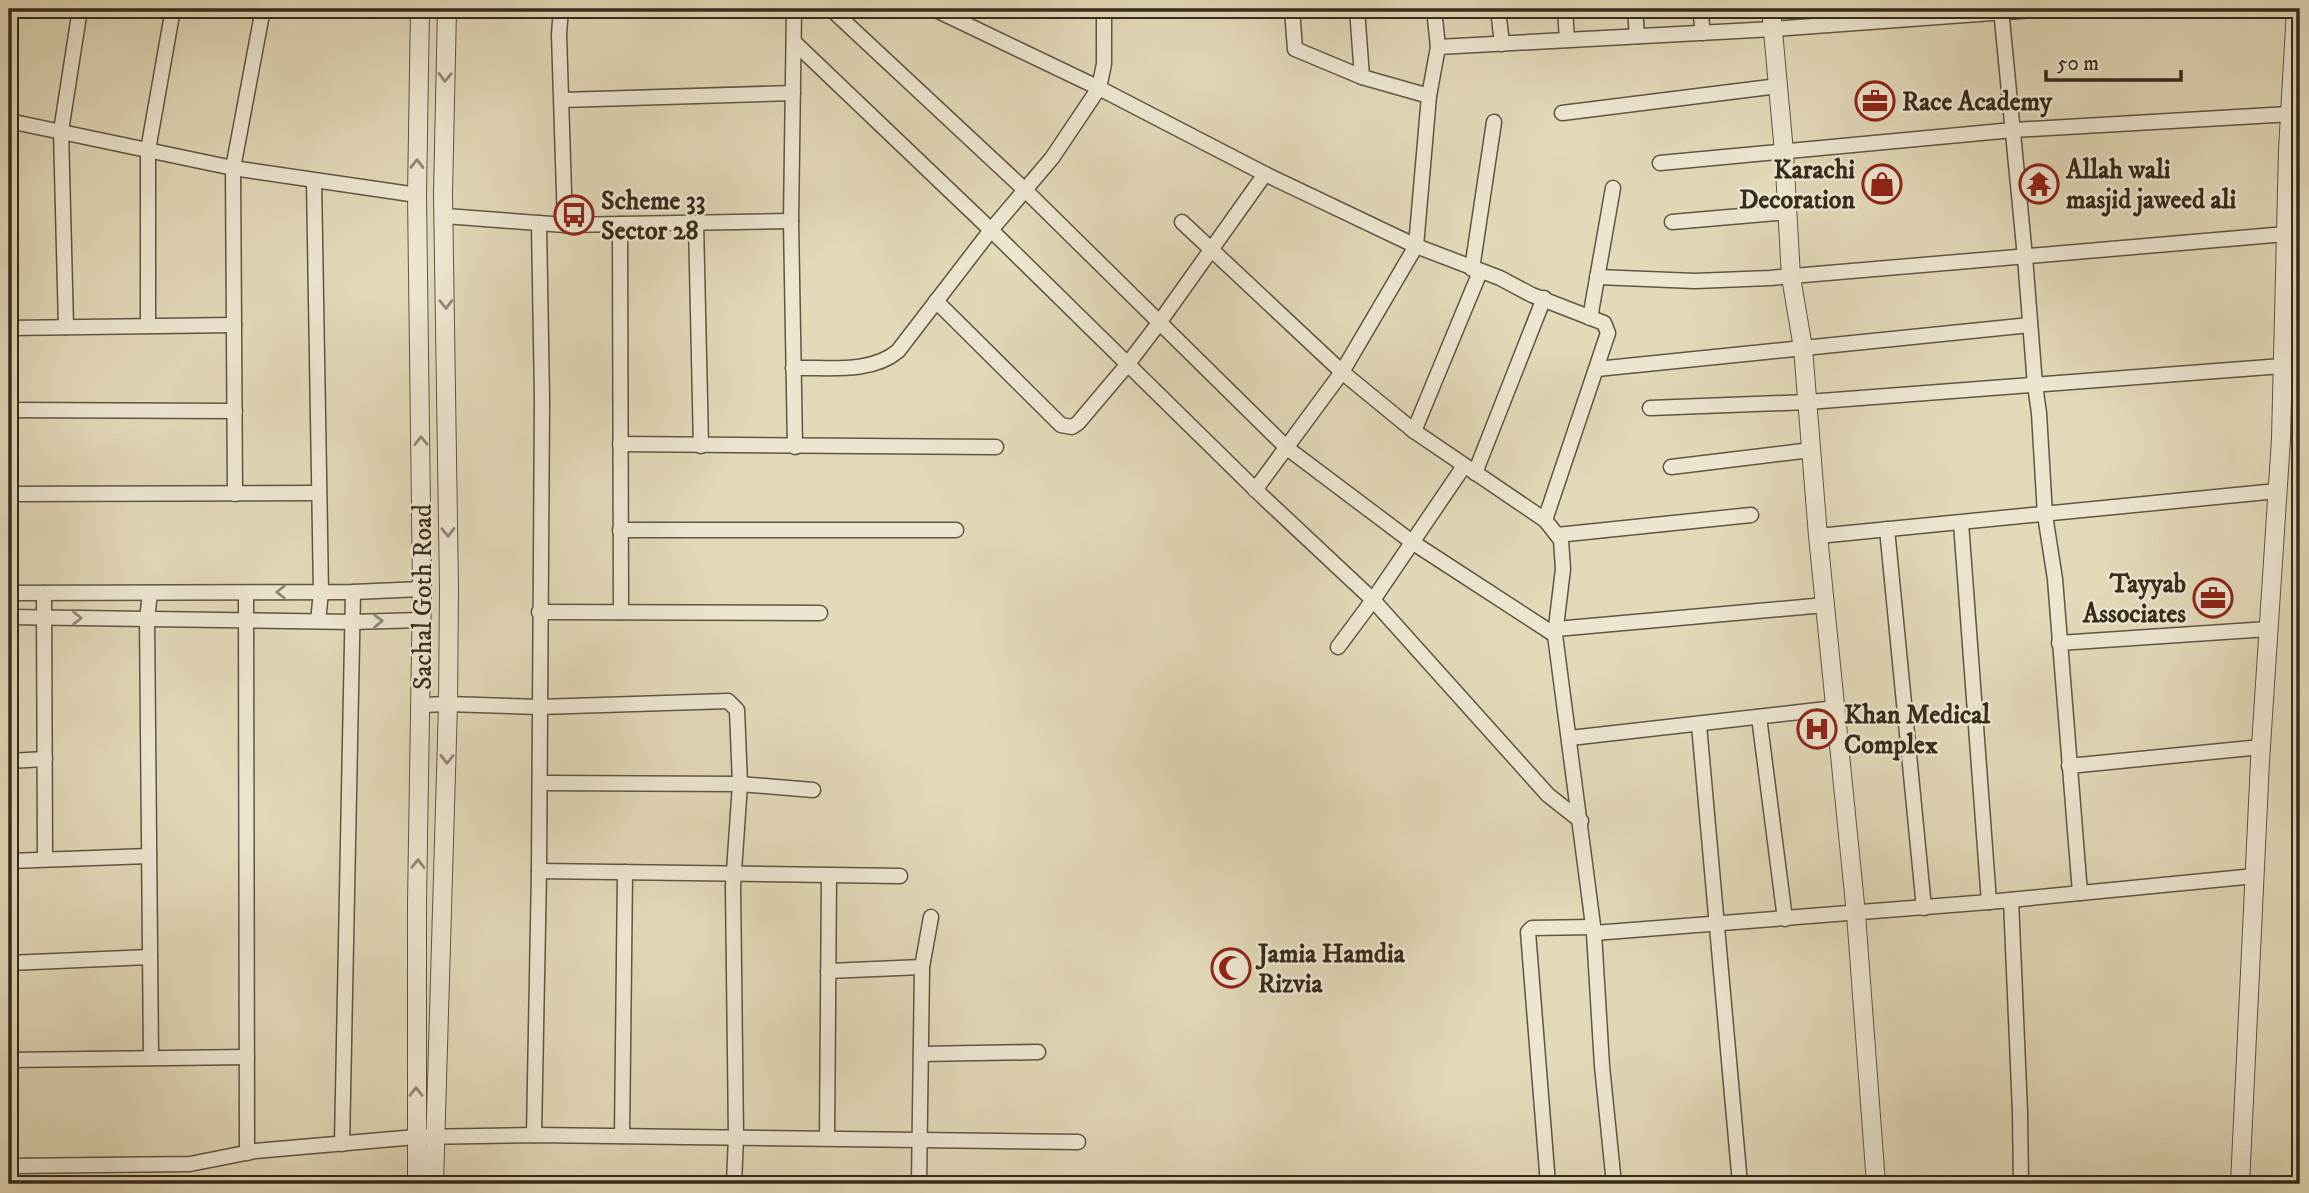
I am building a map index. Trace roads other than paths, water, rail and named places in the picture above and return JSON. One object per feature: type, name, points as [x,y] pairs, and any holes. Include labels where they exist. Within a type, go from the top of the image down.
[{"type":"street","points":[[66,327],[61,131],[80,9]]},
{"type":"street","points":[[148,326],[148,150],[173,9]]},
{"type":"street","points":[[235,494],[233,168],[264,9]]},
{"type":"street","name":"Sachal Goth Road","points":[[421,9],[417,195],[422,589],[417,917],[425,1138],[434,1184]]},
{"type":"street","name":"Sachal Goth Road","points":[[417,1184],[425,1138],[444,902],[449,574],[444,216],[447,9]]},
{"type":"street","points":[[561,9],[559,34],[565,225]]},
{"type":"street","points":[[794,9],[791,221],[795,447]]},
{"type":"street","points":[[831,9],[1026,190],[1287,448],[1412,542],[1556,632],[1825,605]]},
{"type":"street","points":[[934,9],[1416,246],[1500,278],[1604,323],[1608,328],[1597,369],[1545,520]]},
{"type":"street","points":[[793,368],[874,366],[888,360],[898,351],[991,230],[1052,158],[1099,88],[1104,64],[1104,9]]},
{"type":"street","points":[[1357,9],[1362,77]]},
{"type":"street","points":[[1255,490],[1342,372],[1416,246],[1429,96],[1438,47],[1434,9]]},
{"type":"street","points":[[1499,9],[1502,44]]},
{"type":"street","points":[[1564,9],[1567,40]]},
{"type":"street","points":[[1635,9],[1637,36]]},
{"type":"street","points":[[1700,9],[1703,33]]},
{"type":"street","points":[[1771,9],[1784,152],[1791,277],[1803,348],[1818,536],[1856,914],[1876,1184]]},
{"type":"street","points":[[1438,47],[1773,29],[2047,9]]},
{"type":"street","points":[[2241,1184],[2261,747],[2277,491],[2296,9]]},
{"type":"street","points":[[1291,10],[1295,49],[1362,77],[1429,96]]},
{"type":"street","points":[[2001,11],[2039,413],[2045,515],[2055,579],[2080,893]]},
{"type":"street","points":[[794,42],[991,230],[1255,490],[1373,600],[1548,795],[1580,821]]},
{"type":"street","points":[[1562,114],[1778,86]]},
{"type":"street","points":[[562,100],[793,93]]},
{"type":"street","points":[[1660,163],[2013,130],[2290,114]]},
{"type":"street","points":[[9,121],[233,168],[417,195]]},
{"type":"street","points":[[1414,430],[1476,270],[1494,122]]},
{"type":"street","points":[[936,301],[1066,427],[1078,423],[1159,323],[1265,174]]},
{"type":"street","points":[[314,181],[321,592],[318,621]]},
{"type":"street","points":[[1590,317],[1613,188]]},
{"type":"street","points":[[1672,222],[1787,212]]},
{"type":"street","points":[[444,216],[565,225],[791,221]]},
{"type":"street","points":[[1182,222],[1342,372],[1414,430],[1545,520],[1561,540],[1563,569],[1556,632],[1594,930],[1602,1066],[1614,1184]]},
{"type":"street","points":[[534,1135],[540,783],[542,400],[539,223]]},
{"type":"street","points":[[696,223],[701,446]]},
{"type":"street","points":[[620,224],[621,612]]},
{"type":"street","points":[[1597,277],[1695,281],[1791,277],[2286,234]]},
{"type":"street","points":[[1338,647],[1412,542],[1469,470],[1544,298]]},
{"type":"street","points":[[9,328],[234,325]]},
{"type":"street","points":[[1597,369],[2030,325]]},
{"type":"street","points":[[1650,408],[1808,402],[2282,366]]},
{"type":"street","points":[[9,411],[235,411]]},
{"type":"street","points":[[620,444],[996,447]]},
{"type":"street","points":[[1671,467],[1811,450]]},
{"type":"street","points":[[1818,536],[2277,491]]},
{"type":"street","points":[[9,494],[318,493]]},
{"type":"street","points":[[1557,535],[1751,515]]},
{"type":"street","points":[[1961,523],[1989,902]]},
{"type":"street","points":[[1887,529],[1924,908]]},
{"type":"street","points":[[621,530],[956,530]]},
{"type":"street","points":[[9,593],[353,592],[422,589]]},
{"type":"street","points":[[342,1144],[353,592]]},
{"type":"street","points":[[44,593],[45,859]]},
{"type":"street","points":[[150,593],[147,619],[150,1058]]},
{"type":"street","points":[[246,593],[247,1153]]},
{"type":"street","points":[[539,612],[820,613]]},
{"type":"street","points":[[9,617],[352,622],[421,620]]},
{"type":"street","points":[[2059,643],[2268,629]]},
{"type":"street","points":[[421,705],[539,707],[728,701],[737,710],[740,784],[734,873],[734,1184]]},
{"type":"street","points":[[1570,738],[1835,708]]},
{"type":"street","points":[[1759,717],[1785,919]]},
{"type":"street","points":[[1699,725],[1740,1184]]},
{"type":"street","points":[[2069,766],[2261,747]]},
{"type":"street","points":[[9,761],[45,759]]},
{"type":"street","points":[[540,783],[740,784],[813,790]]},
{"type":"street","points":[[9,861],[149,856]]},
{"type":"street","points":[[539,871],[900,876]]},
{"type":"street","points":[[622,1136],[625,872]]},
{"type":"street","points":[[827,1138],[829,876]]},
{"type":"street","points":[[1548,1184],[1528,932],[1532,928],[1594,930],[1717,924],[1924,908],[2255,876]]},
{"type":"street","points":[[2011,900],[2021,1184]]},
{"type":"street","points":[[919,1184],[922,967],[931,917]]},
{"type":"street","points":[[9,963],[150,957]]},
{"type":"street","points":[[828,971],[922,967]]},
{"type":"street","points":[[921,1054],[1038,1052]]},
{"type":"street","points":[[9,1060],[247,1057]]},
{"type":"street","points":[[9,1166],[190,1164],[247,1153],[342,1144],[425,1138],[534,1135],[1078,1142]]},
{"type":"place","name":"Race Academy","points":[[1875,101]]},
{"type":"place","name":"Karachi Decoration","points":[[1882,184]]},
{"type":"place","name":"Allah wali masjid jaweed ali","points":[[2039,184]]},
{"type":"place","name":"Scheme 33 Sector 28","points":[[574,215]]},
{"type":"place","name":"Tayyab Associates","points":[[2213,598]]},
{"type":"place","name":"Khan Medical Complex","points":[[1817,729]]},
{"type":"place","name":"Jamia Hamdia Rizvia","points":[[1231,968]]}]
